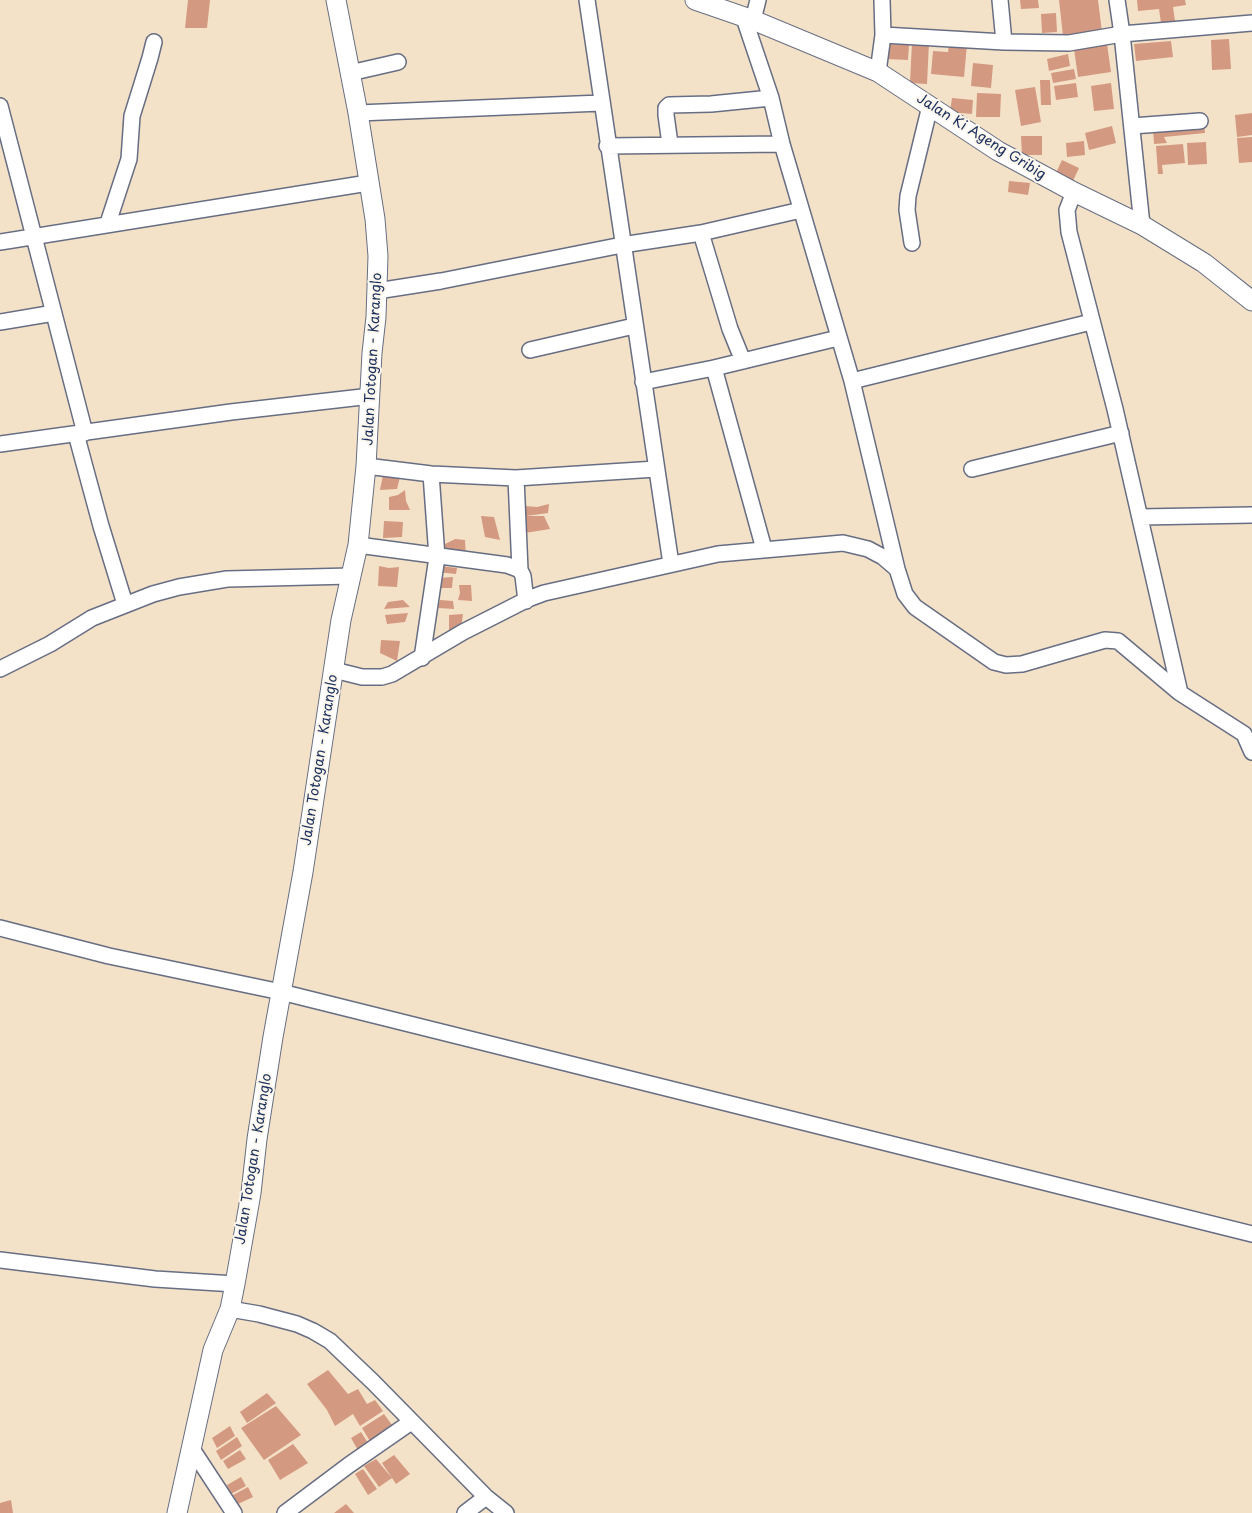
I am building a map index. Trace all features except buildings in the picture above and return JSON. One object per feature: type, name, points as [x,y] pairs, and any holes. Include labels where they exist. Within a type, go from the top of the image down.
[{"type":"main road","name":"Jalan Totogan - Karanglo","points":[[176,1513],[213,1350],[232,1295],[251,1193],[257,1140],[303,872],[341,620],[358,545],[371,396],[378,256],[375,219],[358,114],[336,0]]},
{"type":"main road","name":"Jalan Ki Ageng Gribig","points":[[695,0],[749,19],[878,72],[998,151],[1074,192],[1142,225],[1204,263],[1252,301]]},
{"type":"street","points":[[587,0],[670,564]]},
{"type":"street","points":[[758,0],[749,19],[782,144],[852,381],[896,570],[905,594],[915,607],[994,662],[1006,665],[1022,664],[1105,640],[1118,641],[1180,693],[1248,732],[1252,752]]},
{"type":"street","points":[[878,72],[883,35],[882,0]]},
{"type":"street","points":[[1000,0],[1004,42]]},
{"type":"street","points":[[1117,0],[1142,225]]},
{"type":"street","points":[[883,35],[1004,42],[1069,43],[1122,34],[1252,23]]},
{"type":"street","points":[[108,224],[129,159],[132,116],[154,42]]},
{"type":"street","points":[[350,73],[398,62]]},
{"type":"street","points":[[670,144],[666,115],[666,108],[669,105],[711,104],[771,98]]},
{"type":"street","points":[[358,114],[601,103]]},
{"type":"street","points":[[0,106],[54,313],[102,526],[125,604]]},
{"type":"street","points":[[912,243],[907,210],[908,196],[930,106]]},
{"type":"street","points":[[1132,126],[1200,121]]},
{"type":"street","points":[[607,146],[782,144]]},
{"type":"street","points":[[0,242],[368,183]]},
{"type":"street","points":[[1074,192],[1067,210],[1069,232],[1121,434],[1180,693]]},
{"type":"street","points":[[377,291],[441,281],[622,245],[701,233],[801,210]]},
{"type":"street","points":[[701,233],[730,329],[742,361]]},
{"type":"street","points":[[0,322],[54,313]]},
{"type":"street","points":[[852,381],[1091,322]]},
{"type":"street","points":[[530,350],[634,326]]},
{"type":"street","points":[[643,382],[714,368],[838,338]]},
{"type":"street","points":[[714,368],[764,549]]},
{"type":"street","points":[[0,444],[231,412],[371,396]]},
{"type":"street","points":[[972,469],[1121,434]]},
{"type":"street","points":[[366,466],[431,474],[516,478],[656,470]]},
{"type":"street","points":[[422,658],[437,557],[431,474]]},
{"type":"street","points":[[516,478],[520,570],[523,576],[526,601]]},
{"type":"street","points":[[1140,517],[1252,515]]},
{"type":"street","points":[[334,670],[362,677],[382,677],[392,674],[422,658],[463,632],[544,594],[718,554],[843,543],[868,549],[883,557],[896,570]]},
{"type":"street","points":[[358,545],[507,565],[520,570]]},
{"type":"street","points":[[0,669],[50,644],[86,621],[153,594],[202,582],[227,579],[351,576]]},
{"type":"street","points":[[0,928],[110,956],[281,992],[1252,1234]]},
{"type":"street","points":[[0,1260],[155,1280],[232,1295],[259,1314],[297,1324],[322,1336],[330,1341],[367,1376],[486,1497],[506,1513]]},
{"type":"street","points":[[285,1513],[411,1422]]},
{"type":"street","points":[[192,1449],[234,1513]]},
{"type":"street","points":[[465,1513],[486,1497]]}]
